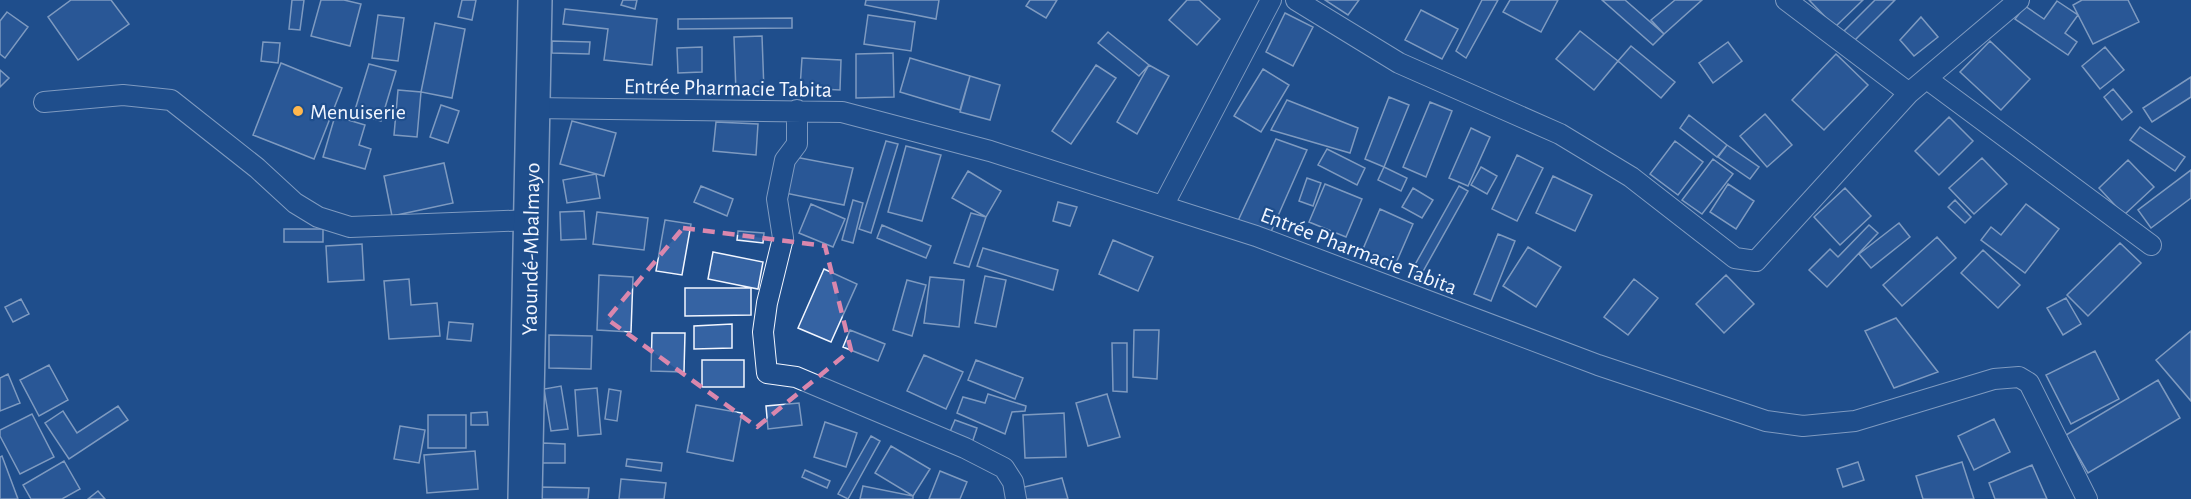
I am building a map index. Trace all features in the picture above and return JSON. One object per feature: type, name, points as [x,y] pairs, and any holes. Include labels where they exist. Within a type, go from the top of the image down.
[{"type":"highway","name":"Yaoundé-Mbalmayo","points":[[525,499],[535,0]]},
{"type":"street","points":[[1163,206],[1271,0]]},
{"type":"street","points":[[1296,0],[1398,63],[1560,134],[1631,177],[1735,258],[1745,261],[1756,261],[1909,93],[2019,0]]},
{"type":"street","points":[[1786,0],[1909,93]]},
{"type":"street","points":[[1927,79],[2151,245]]},
{"type":"street","points":[[44,102],[123,95],[171,100],[295,203],[318,217],[350,227],[531,220]]},
{"type":"street","name":"Entrée Pharmacie Tabita","points":[[532,108],[842,112],[990,151],[1256,236],[1598,365],[1766,422],[1803,426],[1855,421],[1994,379],[2019,377],[2029,383],[2087,499]]},
{"type":"street","points":[[797,110],[797,144],[785,160],[777,199],[783,238],[767,303],[763,332],[767,373],[796,377],[965,448],[1004,468],[1013,482],[1016,499]]},
{"type":"highlighted area","points":[[683,228],[825,246],[851,350],[757,427],[607,319]]},
{"type":"building","points":[[71,0],[111,0],[129,24],[78,60],[48,17]]},
{"type":"building","points":[[292,0],[304,0],[300,30],[289,29]]},
{"type":"building","points":[[321,0],[344,0],[361,4],[350,46],[311,36]]},
{"type":"building","points":[[462,0],[476,0],[472,20],[458,17]]},
{"type":"building","points":[[623,0],[637,0],[635,9],[621,5]]},
{"type":"building","points":[[866,0],[939,0],[936,19],[865,5]]},
{"type":"building","points":[[1030,0],[1057,0],[1046,18],[1026,6]]},
{"type":"building","points":[[1187,0],[1199,0],[1220,19],[1197,45],[1169,20]]},
{"type":"building","points":[[1325,0],[1359,0],[1348,15]]},
{"type":"building","points":[[1482,0],[1498,0],[1466,58],[1456,51]]},
{"type":"building","points":[[1510,0],[1558,0],[1541,32],[1503,12]]},
{"type":"building","points":[[1602,0],[1625,0],[1664,34],[1653,45]]},
{"type":"building","points":[[1675,0],[1702,0],[1664,34],[1651,20]]},
{"type":"building","points":[[1809,0],[1863,0],[1835,27]]},
{"type":"building","points":[[1875,0],[1895,0],[1850,45],[1840,35]]},
{"type":"building","points":[[2082,0],[2128,0],[2139,22],[2093,44],[2073,5]]},
{"type":"building","points":[[2057,1],[2078,15],[2065,33],[2077,42],[2068,55],[2015,19],[2025,6],[2044,19]]},
{"type":"building","points":[[565,9],[657,19],[652,65],[604,60],[608,29],[563,24]]},
{"type":"building","points":[[1421,10],[1458,29],[1442,59],[1405,40]]},
{"type":"building","points":[[7,12],[28,27],[5,58],[0,54],[0,21]]},
{"type":"building","points":[[1285,13],[1313,27],[1293,66],[1266,52]]},
{"type":"building","points":[[378,15],[404,18],[398,61],[372,58]]},
{"type":"building","points":[[868,15],[915,22],[911,51],[864,44]]},
{"type":"building","points":[[1921,17],[1938,37],[1914,56],[1900,40]]},
{"type":"building","points":[[792,18],[792,28],[678,29],[678,19]]},
{"type":"building","points":[[435,23],[465,29],[452,98],[421,92]]},
{"type":"building","points":[[1580,31],[1618,61],[1594,90],[1556,59]]},
{"type":"building","points":[[1108,32],[1149,65],[1139,76],[1098,43]]},
{"type":"building","points":[[762,36],[764,91],[736,93],[734,37]]},
{"type":"building","points":[[552,41],[590,42],[589,54],[552,53]]},
{"type":"building","points":[[1990,41],[2030,79],[2001,110],[1960,72]]},
{"type":"building","points":[[263,42],[280,43],[278,63],[261,61]]},
{"type":"building","points":[[1728,42],[1742,61],[1713,83],[1699,63]]},
{"type":"building","points":[[1631,46],[1675,82],[1661,98],[1618,61]]},
{"type":"building","points":[[702,47],[702,72],[678,73],[677,48]]},
{"type":"building","points":[[2105,47],[2124,70],[2100,89],[2082,66]]},
{"type":"building","points":[[893,53],[894,97],[856,98],[856,54]]},
{"type":"building","points":[[1836,54],[1868,85],[1824,130],[1792,100]]},
{"type":"building","points":[[802,58],[841,60],[840,90],[800,88]]},
{"type":"building","points":[[910,58],[970,76],[960,110],[900,92]]},
{"type":"building","name":"Menuiserie","points":[[281,63],[342,88],[314,159],[253,135]]},
{"type":"building","points":[[369,64],[396,71],[381,121],[354,113]]},
{"type":"building","points":[[1096,65],[1116,78],[1071,144],[1052,131]]},
{"type":"building","points":[[1149,65],[1169,76],[1137,134],[1117,122]]},
{"type":"building","points":[[1263,69],[1289,85],[1261,132],[1234,116]]},
{"type":"building","points":[[0,70],[9,78],[0,87]]},
{"type":"building","points":[[970,76],[1000,85],[990,120],[960,112]]},
{"type":"building","points":[[2191,77],[2191,97],[2152,122],[2143,108]]},
{"type":"building","points":[[2113,89],[2132,112],[2122,120],[2104,97]]},
{"type":"building","points":[[398,90],[421,92],[417,137],[394,135]]},
{"type":"building","points":[[1389,97],[1409,105],[1384,167],[1365,159]]},
{"type":"building","points":[[1287,100],[1358,128],[1350,153],[1271,130]]},
{"type":"building","points":[[1430,102],[1452,111],[1426,177],[1403,167]]},
{"type":"building","points":[[441,105],[459,111],[448,143],[430,137]]},
{"type":"building","points":[[1765,114],[1792,145],[1767,167],[1740,136]]},
{"type":"building","points":[[1689,115],[1727,145],[1717,157],[1680,128]]},
{"type":"building","points":[[335,116],[365,125],[359,145],[371,149],[365,169],[323,157]]},
{"type":"building","points":[[1949,117],[1973,141],[1939,175],[1915,151]]},
{"type":"building","points":[[572,121],[616,133],[604,176],[560,164]]},
{"type":"building","points":[[716,122],[758,124],[756,155],[713,151]]},
{"type":"building","points":[[2140,127],[2185,157],[2175,171],[2130,140]]},
{"type":"building","points":[[1471,128],[1490,137],[1468,186],[1449,178]]},
{"type":"building","points":[[1276,139],[1307,150],[1270,234],[1237,223]]},
{"type":"building","points":[[886,141],[898,144],[871,233],[859,229]]},
{"type":"building","points":[[1675,141],[1703,162],[1678,195],[1650,174]]},
{"type":"building","points":[[1727,145],[1759,167],[1750,179],[1718,157]]},
{"type":"building","points":[[906,146],[941,155],[922,221],[888,212]]},
{"type":"building","points":[[1327,149],[1365,168],[1357,185],[1318,165]]},
{"type":"building","points":[[1517,155],[1543,168],[1517,221],[1492,209]]},
{"type":"building","points":[[795,157],[853,168],[844,205],[785,193]]},
{"type":"building","points":[[1982,158],[2007,184],[1974,214],[1949,188]]},
{"type":"building","points":[[1713,159],[1733,174],[1702,214],[1682,200]]},
{"type":"building","points":[[2128,160],[2154,187],[2124,215],[2099,188]]},
{"type":"building","points":[[444,163],[453,203],[392,216],[384,176]]},
{"type":"building","points":[[1384,167],[1407,178],[1401,191],[1378,180]]},
{"type":"building","points":[[1481,167],[1497,176],[1487,194],[1471,185]]},
{"type":"building","points":[[2191,170],[2191,198],[2151,228],[2138,210]]},
{"type":"building","points":[[968,171],[1001,191],[986,217],[952,198]]},
{"type":"building","points":[[596,174],[600,198],[567,203],[563,180]]},
{"type":"building","points":[[1553,176],[1592,195],[1575,231],[1536,213]]},
{"type":"building","points":[[1307,178],[1321,183],[1313,206],[1299,201]]},
{"type":"building","points":[[1325,184],[1362,199],[1346,237],[1309,222]]},
{"type":"building","points":[[1728,184],[1754,201],[1736,229],[1710,212]]},
{"type":"building","points":[[701,186],[733,199],[727,216],[694,202]]},
{"type":"building","points":[[1459,186],[1468,191],[1421,275],[1412,270]]},
{"type":"building","points":[[1413,188],[1433,200],[1422,218],[1402,207]]},
{"type":"building","points":[[1845,188],[1871,216],[1840,245],[1814,217]]},
{"type":"building","points":[[853,200],[863,203],[853,243],[842,240]]},
{"type":"building","points":[[1955,200],[1971,217],[1965,223],[1948,207]]},
{"type":"building","points":[[1058,202],[1077,207],[1070,226],[1053,221]]},
{"type":"building","points":[[811,204],[845,219],[833,247],[799,233]]},
{"type":"building","points":[[2026,204],[2059,229],[2025,273],[1981,240],[1991,227],[2001,235]]},
{"type":"building","points":[[1380,209],[1413,224],[1393,270],[1360,256]]},
{"type":"building","points":[[584,211],[586,239],[561,240],[560,212]]},
{"type":"building","points":[[597,212],[648,218],[644,250],[593,244]]},
{"type":"building","points":[[971,213],[986,217],[969,267],[954,263]]},
{"type":"building","points":[[665,220],[691,224],[682,275],[656,271]]},
{"type":"building","points":[[1899,223],[1910,237],[1871,268],[1859,254]]},
{"type":"building","points":[[882,225],[931,246],[926,258],[877,238]]},
{"type":"building","points":[[1869,225],[1878,233],[1827,287],[1809,270],[1830,249],[1838,257]]},
{"type":"building","points":[[284,229],[323,229],[323,242],[284,242]]},
{"type":"building","points":[[738,231],[764,233],[763,243],[737,240]]},
{"type":"building","points":[[1498,234],[1515,241],[1491,301],[1474,294]]},
{"type":"building","points":[[1937,237],[1956,258],[1902,306],[1883,285]]},
{"type":"building","points":[[1113,240],[1153,257],[1138,291],[1099,274]]},
{"type":"building","points":[[2120,243],[2141,263],[2088,316],[2067,295]]},
{"type":"building","points":[[362,244],[364,280],[328,282],[326,246]]},
{"type":"building","points":[[1528,247],[1561,267],[1536,307],[1503,286]]},
{"type":"building","points":[[983,248],[1058,270],[1053,290],[977,266]]},
{"type":"building","points":[[1983,250],[2020,285],[1998,308],[1961,273]]},
{"type":"building","points":[[713,252],[763,262],[758,289],[708,279]]},
{"type":"building","points":[[824,269],[857,284],[831,342],[798,328]]},
{"type":"building","points":[[599,275],[633,277],[631,332],[597,330]]},
{"type":"building","points":[[1726,275],[1754,304],[1724,333],[1696,304]]},
{"type":"building","points":[[985,276],[1006,280],[996,327],[975,323]]},
{"type":"building","points":[[930,277],[964,280],[959,327],[924,323]]},
{"type":"building","points":[[409,279],[411,305],[437,303],[440,336],[389,339],[384,281]]},
{"type":"building","points":[[1634,279],[1658,298],[1628,335],[1604,317]]},
{"type":"building","points":[[907,280],[926,285],[912,336],[893,330]]},
{"type":"building","points":[[685,288],[751,288],[751,315],[685,316]]},
{"type":"building","points":[[2066,298],[2081,324],[2063,335],[2047,308]]},
{"type":"building","points":[[21,299],[29,314],[13,322],[5,307]]},
{"type":"building","points":[[1896,318],[1938,372],[1894,388],[1865,331]]},
{"type":"building","points":[[449,322],[473,324],[471,341],[447,339]]},
{"type":"building","points":[[732,324],[732,348],[694,349],[694,326]]},
{"type":"building","points":[[850,330],[885,344],[878,361],[843,347]]},
{"type":"building","points":[[1134,330],[1159,330],[1157,379],[1133,377]]},
{"type":"building","points":[[2191,331],[2191,401],[2156,360]]},
{"type":"building","points":[[652,333],[685,333],[684,372],[651,371]]},
{"type":"building","points":[[549,335],[592,336],[591,369],[549,368]]},
{"type":"building","points":[[1112,343],[1127,343],[1127,392],[1113,391]]},
{"type":"building","points":[[2095,351],[2119,399],[2071,424],[2046,375]]},
{"type":"building","points":[[924,355],[963,372],[946,409],[907,391]]},
{"type":"building","points":[[702,360],[744,360],[744,387],[702,387]]},
{"type":"building","points":[[976,360],[1023,378],[1015,399],[968,380]]},
{"type":"building","points":[[49,365],[68,400],[39,416],[20,380]]},
{"type":"building","points":[[8,374],[20,403],[0,411],[0,378]]},
{"type":"building","points":[[2158,380],[2180,418],[2088,473],[2066,435]]},
{"type":"building","points":[[561,386],[568,429],[551,431],[544,389]]},
{"type":"building","points":[[597,388],[601,434],[578,436],[575,390]]},
{"type":"building","points":[[609,389],[621,391],[617,421],[605,419]]},
{"type":"building","points":[[988,394],[1026,406],[1025,411],[1012,412],[1005,434],[957,413],[963,397],[985,403]]},
{"type":"building","points":[[1107,394],[1120,437],[1088,446],[1076,403]]},
{"type":"building","points":[[799,403],[802,425],[768,429],[766,406]]},
{"type":"building","points":[[696,405],[742,413],[733,461],[687,452]]},
{"type":"building","points":[[118,406],[128,420],[69,459],[45,423],[63,411],[77,433]]},
{"type":"building","points":[[487,412],[488,425],[471,425],[471,413]]},
{"type":"building","points":[[1064,413],[1066,457],[1025,458],[1023,415]]},
{"type":"building","points":[[32,414],[54,457],[20,474],[0,436],[0,430]]},
{"type":"building","points":[[428,415],[466,415],[466,448],[428,448]]},
{"type":"building","points":[[1994,419],[2010,452],[1974,470],[1958,436]]},
{"type":"building","points":[[955,420],[977,428],[972,443],[949,434]]},
{"type":"building","points":[[825,422],[857,433],[846,467],[814,457]]},
{"type":"building","points":[[400,426],[425,430],[419,463],[394,459]]},
{"type":"building","points":[[871,436],[880,441],[848,499],[838,494]]},
{"type":"building","points":[[543,443],[565,444],[565,463],[542,463]]},
{"type":"building","points":[[891,446],[930,469],[913,496],[875,473]]},
{"type":"building","points":[[475,451],[478,489],[427,493],[424,455]]},
{"type":"building","points":[[2,456],[18,499],[0,499],[0,457]]},
{"type":"building","points":[[627,459],[662,463],[661,471],[626,466]]},
{"type":"building","points":[[64,461],[80,489],[62,499],[31,499],[23,485]]},
{"type":"building","points":[[1858,462],[1864,480],[1843,487],[1837,469]]},
{"type":"building","points":[[1962,462],[1974,499],[1923,499],[1916,476]]},
{"type":"building","points":[[2032,465],[2047,499],[1995,499],[1989,483]]},
{"type":"building","points":[[805,470],[830,481],[827,488],[802,477]]},
{"type":"building","points":[[940,471],[967,482],[960,499],[929,499]]},
{"type":"building","points":[[1062,478],[1068,499],[1022,499],[1020,488]]},
{"type":"building","points":[[621,479],[666,483],[664,499],[619,499]]},
{"type":"building","points":[[863,486],[913,496],[913,499],[860,499]]},
{"type":"building","points":[[539,487],[589,488],[588,499],[538,499]]},
{"type":"building","points":[[98,491],[105,499],[88,499]]},
{"type":"place","name":"Menuiserie","points":[[298,111]]}]
